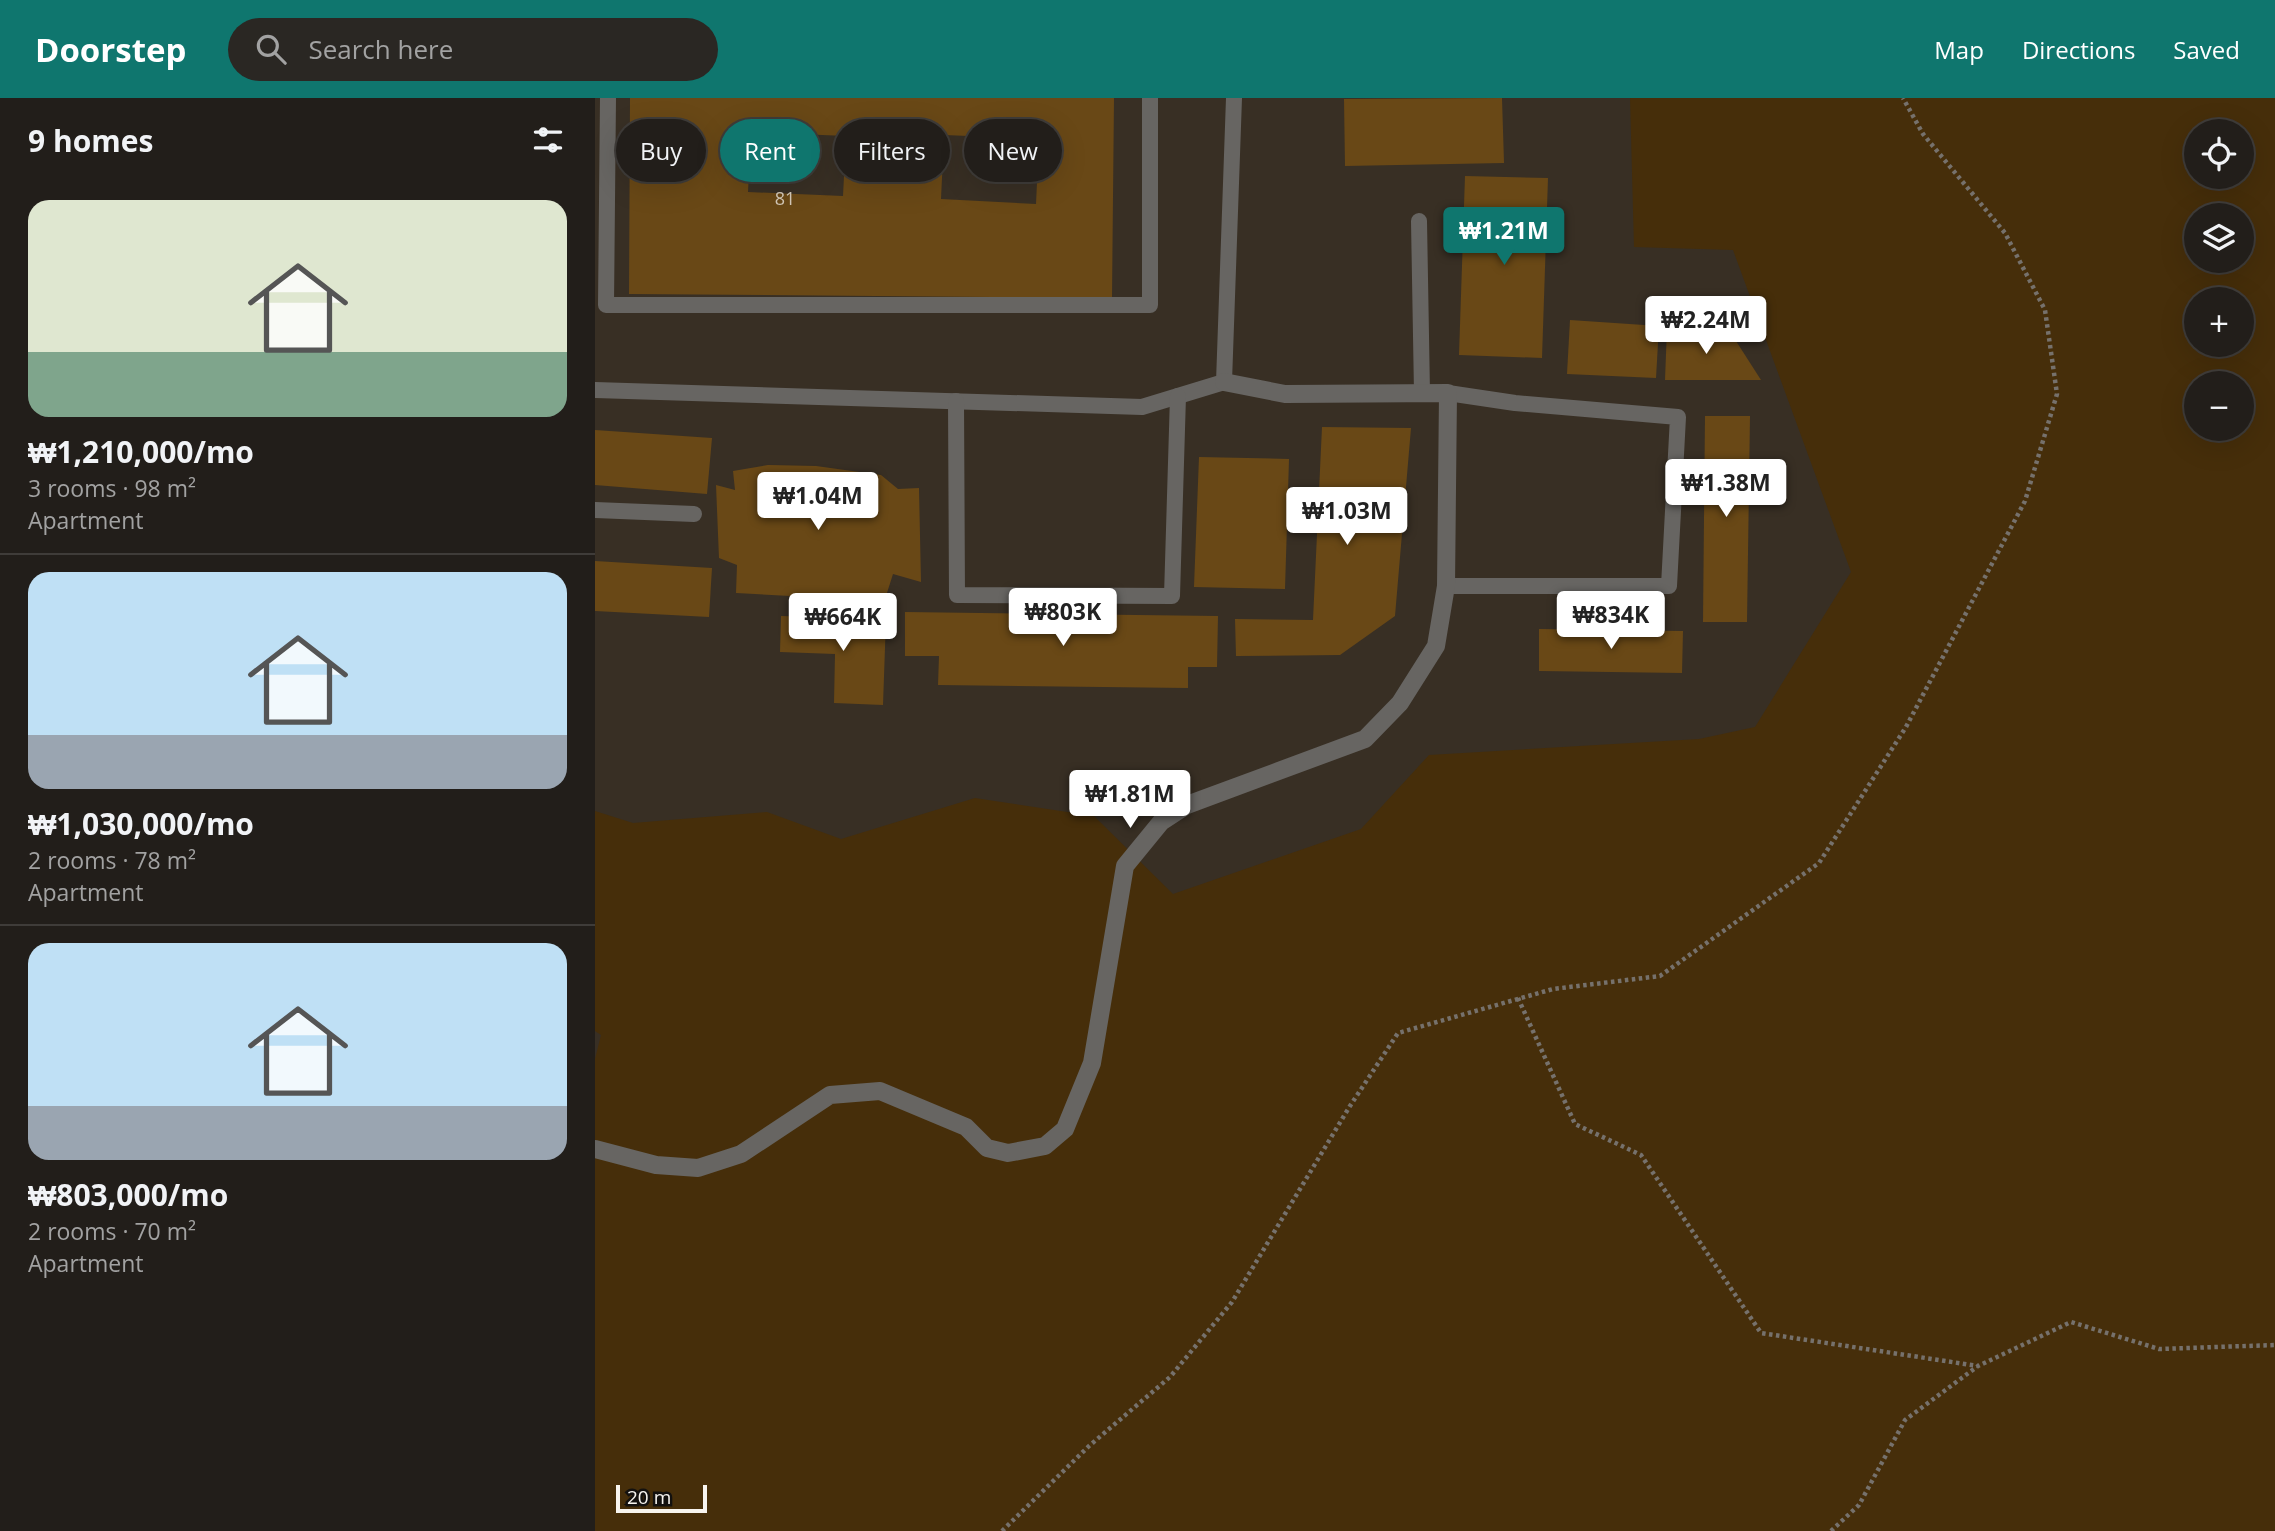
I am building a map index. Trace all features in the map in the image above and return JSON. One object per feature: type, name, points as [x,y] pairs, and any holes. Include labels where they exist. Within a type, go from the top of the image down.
[{"type":"street","points":[[595,1149],[656,1165],[698,1168],[741,1154],[829,1095],[880,1091],[966,1127],[987,1148],[1008,1153],[1045,1146],[1065,1129],[1092,1063],[1125,866],[1161,822],[1187,805],[1365,739],[1400,704],[1436,646],[1445,586],[1448,393],[1285,394],[1224,382]]},
{"type":"lane","points":[[608,98],[606,305],[1150,304],[1150,98]]},
{"type":"lane","points":[[595,390],[1142,407],[1224,382],[1234,98]]},
{"type":"lane","points":[[1419,221],[1422,393]]},
{"type":"lane","points":[[1445,586],[1669,586],[1678,416],[1515,403],[1448,393]]},
{"type":"lane","points":[[956,401],[957,595],[1172,596],[1178,396]]},
{"type":"lane","points":[[595,510],[694,514]]},
{"type":"path","points":[[1003,1531],[1089,1446],[1170,1377],[1232,1302],[1398,1032],[1553,989],[1660,976],[1819,863],[1906,727],[2025,501],[2057,394],[2045,310],[2004,233],[1923,134],[1903,98]]},
{"type":"path","points":[[1518,998],[1575,1124],[1641,1155],[1761,1333],[1978,1366]]},
{"type":"path","points":[[1831,1531],[1859,1505],[1905,1420],[1978,1366],[2071,1322],[2159,1349],[2275,1345]]},
{"type":"shaded area","points":[[595,98],[1948,98],[1908,641],[595,1531]]},
{"type":"shaded area","points":[[1630,98],[2275,98],[2275,1531],[595,1531],[595,1059],[601,1035],[595,1031],[595,811],[633,823],[767,812],[841,839],[975,798],[1094,816],[1173,894],[1361,829],[1429,755],[1699,739],[1755,727],[1851,572],[1733,250],[1634,247]]},
{"type":"building","points":[[630,98],[1114,98],[1112,298],[629,294],[630,182],[706,182],[706,119],[630,119]]},
{"type":"building","points":[[1502,98],[1504,163],[1345,166],[1344,99]]},
{"type":"building","points":[[1465,176],[1548,178],[1542,358],[1459,355]]},
{"type":"building","points":[[1570,320],[1659,326],[1656,378],[1567,374]]},
{"type":"building","points":[[1727,327],[1761,380],[1665,380],[1667,328]]},
{"type":"building","points":[[1705,416],[1750,416],[1747,622],[1703,622]]},
{"type":"building","points":[[1322,427],[1411,428],[1395,616],[1340,655],[1236,656],[1235,619],[1313,620]]},
{"type":"building","points":[[595,430],[712,438],[707,494],[595,485]]},
{"type":"building","points":[[1199,457],[1289,459],[1285,589],[1194,587]]},
{"type":"building","points":[[768,465],[816,466],[881,475],[898,489],[919,488],[921,582],[893,574],[886,596],[847,599],[736,593],[737,565],[719,558],[716,485],[735,490],[733,471]]},
{"type":"building","points":[[595,561],[712,568],[709,617],[595,611]]},
{"type":"building","points":[[905,612],[1218,616],[1217,667],[1188,667],[1188,688],[938,685],[939,656],[905,656]]},
{"type":"building","points":[[781,616],[886,619],[883,705],[834,703],[835,654],[780,652]]},
{"type":"building","points":[[1539,629],[1683,631],[1682,673],[1539,671]]}]
